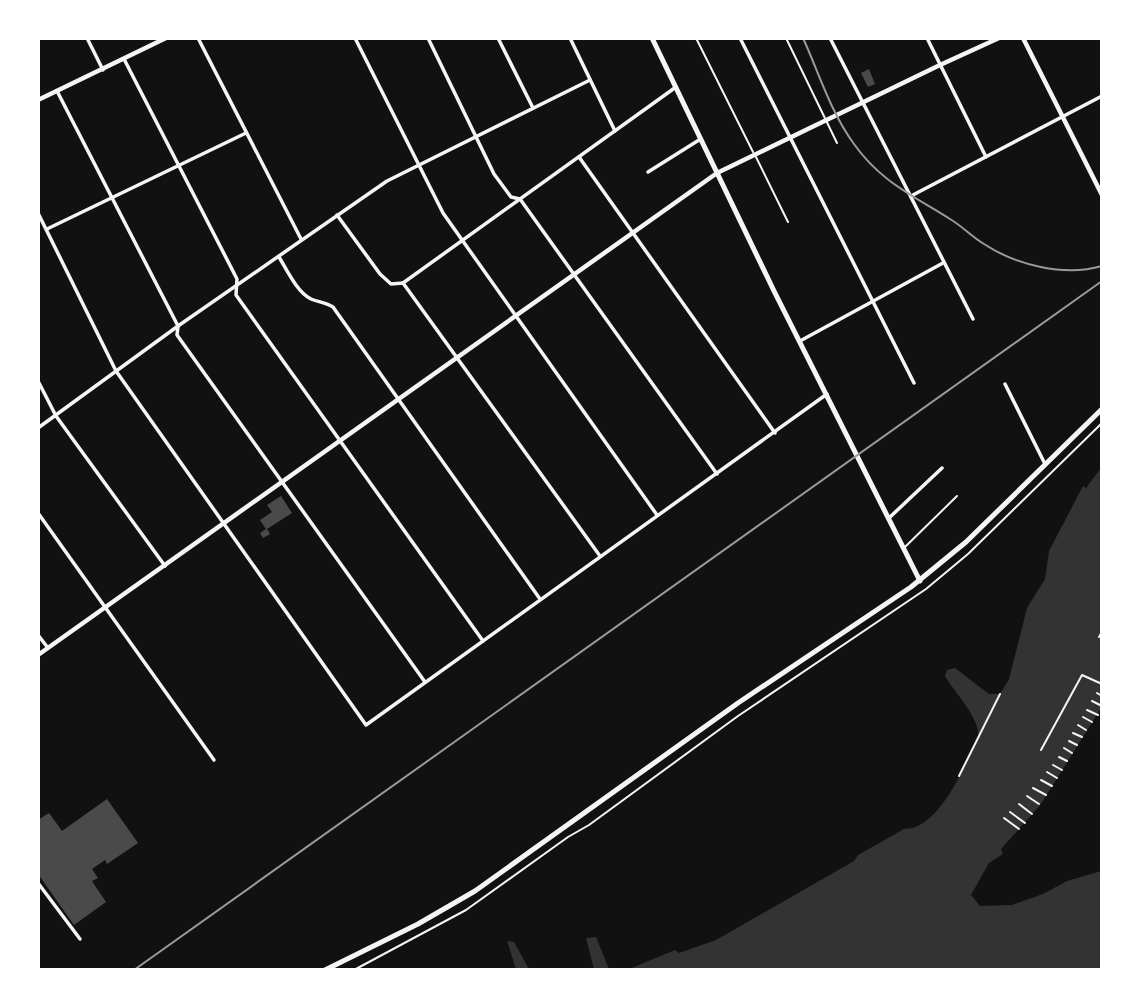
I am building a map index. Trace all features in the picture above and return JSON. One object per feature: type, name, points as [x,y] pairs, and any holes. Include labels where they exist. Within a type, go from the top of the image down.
[{"type":"main road","points":[[38,100],[166,38]]},
{"type":"main road","points":[[652,38],[699,140],[920,581]]},
{"type":"main road","points":[[38,655],[717,173],[999,38]]},
{"type":"main road","points":[[1023,38],[1101,195]]},
{"type":"main road","points":[[325,970],[418,924],[475,891],[738,703],[920,581],[966,542],[1101,409]]},
{"type":"street","points":[[87,38],[103,70]]},
{"type":"street","points":[[198,38],[301,239]]},
{"type":"street","points":[[355,38],[443,213],[657,515]]},
{"type":"street","points":[[428,38],[494,174],[511,197],[520,199],[717,474]]},
{"type":"street","points":[[498,38],[533,108]]},
{"type":"street","points":[[570,38],[615,131]]},
{"type":"street","points":[[740,38],[914,383]]},
{"type":"street","points":[[830,38],[973,319]]},
{"type":"street","points":[[927,38],[986,158]]},
{"type":"street","points":[[124,59],[237,279],[236,295],[483,640]]},
{"type":"street","points":[[38,428],[178,326],[387,181],[590,80]]},
{"type":"street","points":[[337,215],[380,274],[391,284],[403,283],[676,87]]},
{"type":"street","points":[[57,91],[178,326],[177,335],[425,682]]},
{"type":"street","points":[[911,196],[1101,96]]},
{"type":"street","points":[[47,229],[246,134]]},
{"type":"street","points":[[649,172],[699,140]]},
{"type":"street","points":[[579,157],[775,433]]},
{"type":"street","points":[[38,213],[116,371],[366,725],[827,394]]},
{"type":"street","points":[[278,256],[303,293],[310,299],[333,307],[540,599]]},
{"type":"street","points":[[800,341],[943,263]]},
{"type":"street","points":[[403,283],[600,556]]},
{"type":"street","points":[[38,381],[56,416],[165,566]]},
{"type":"street","points":[[1005,384],[1045,464]]},
{"type":"street","points":[[889,518],[942,468]]},
{"type":"street","points":[[38,513],[214,760]]},
{"type":"street","points":[[38,635],[48,648]]},
{"type":"street","points":[[38,883],[80,939]]},
{"type":"lane","points":[[696,38],[789,222]]},
{"type":"lane","points":[[786,38],[837,143]]},
{"type":"lane","points":[[904,548],[957,496]]},
{"type":"path","points":[[354,970],[466,910],[568,837],[583,830],[738,716],[926,589],[968,554],[1101,423]]},
{"type":"path","points":[[1099,637],[1101,632]]},
{"type":"path","points":[[1041,750],[1082,675],[1101,684]]},
{"type":"path","points":[[1097,693],[1101,696]]},
{"type":"path","points":[[959,776],[1000,694]]},
{"type":"path","points":[[1092,701],[1101,706]]},
{"type":"path","points":[[1087,710],[1098,715]]},
{"type":"path","points":[[1083,717],[1092,722]]},
{"type":"path","points":[[1078,726],[1086,730]]},
{"type":"path","points":[[1073,733],[1082,737]]},
{"type":"path","points":[[1069,741],[1077,745]]},
{"type":"path","points":[[1064,748],[1072,753]]},
{"type":"path","points":[[1059,757],[1067,761]]},
{"type":"path","points":[[1053,765],[1062,770]]},
{"type":"path","points":[[1047,772],[1057,778]]},
{"type":"path","points":[[1041,780],[1052,786]]},
{"type":"path","points":[[1033,788],[1046,796]]},
{"type":"path","points":[[1027,796],[1039,804]]},
{"type":"path","points":[[1019,804],[1032,814]]},
{"type":"path","points":[[1010,812],[1024,823]]},
{"type":"path","points":[[1004,818],[1019,829]]},
{"type":"shaded area","points":[[1101,468],[1101,708],[1041,804],[1001,849],[1003,854],[989,863],[971,895],[980,906],[1012,905],[1043,894],[1067,881],[1101,871],[1101,969],[627,970],[675,950],[679,953],[716,940],[854,861],[858,855],[904,829],[925,822],[935,813],[958,779],[978,737],[971,714],[945,676],[947,670],[955,668],[989,694],[1000,694],[1009,679],[1027,608],[1045,579],[1049,551],[1083,486],[1086,488]]},
{"type":"shaded area","points":[[596,937],[609,969],[594,969],[586,938]]},
{"type":"shaded area","points":[[507,941],[514,942],[529,969],[516,969]]},
{"type":"building","points":[[869,69],[875,84],[868,87],[861,73]]},
{"type":"building","points":[[281,496],[292,513],[267,529],[270,534],[263,538],[260,533],[266,529],[260,520],[272,512],[267,505]]},
{"type":"building","points":[[107,799],[138,843],[107,864],[105,860],[92,869],[98,878],[92,881],[106,902],[74,925],[38,874],[38,820],[49,813],[62,831]]},
{"type":"railway","points":[[803,38],[846,132],[864,157],[886,178],[980,241],[1011,258],[1056,269],[1102,266]]},
{"type":"railway","points":[[134,970],[1102,281]]}]
